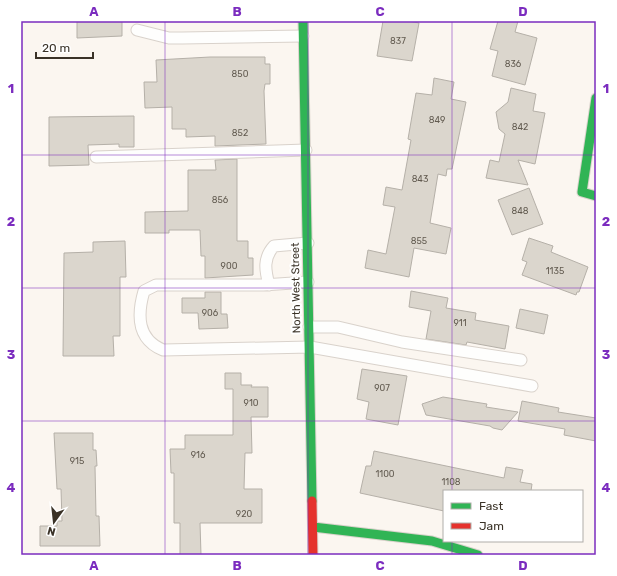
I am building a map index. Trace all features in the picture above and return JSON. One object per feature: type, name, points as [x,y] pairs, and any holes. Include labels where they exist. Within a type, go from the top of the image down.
[{"type":"street","name":"North West Street","points":[[303,21],[313,555]]},
{"type":"street","points":[[596,98],[582,192],[596,196]]},
{"type":"street","points":[[313,527],[432,541],[478,555]]},
{"type":"lane","points":[[136,30],[169,38],[303,36]]},
{"type":"lane","points":[[96,156],[306,150]]},
{"type":"lane","points":[[269,285],[265,270],[268,252],[274,246],[308,244]]},
{"type":"lane","points":[[308,282],[269,285],[156,285],[144,292],[139,309],[142,329],[152,345],[163,350],[310,347],[532,386]]},
{"type":"lane","points":[[309,327],[338,327],[402,342],[521,360]]},
{"type":"building","points":[[77,21],[122,21],[122,36],[77,38]]},
{"type":"building","points":[[383,21],[408,21],[419,23],[412,61],[377,56]]},
{"type":"building","points":[[498,21],[518,21],[515,32],[537,38],[525,85],[492,76],[498,51],[490,49]]},
{"type":"building","points":[[210,57],[265,57],[265,64],[270,64],[270,84],[265,84],[264,91],[266,144],[215,146],[215,136],[186,137],[186,129],[172,129],[172,107],[145,108],[144,82],[157,82],[156,60]]},
{"type":"building","points":[[434,78],[454,82],[451,99],[466,102],[452,169],[447,169],[446,176],[438,174],[430,223],[451,228],[446,254],[414,248],[409,277],[365,268],[368,250],[386,254],[395,207],[383,205],[386,187],[402,190],[411,140],[408,139],[416,93],[432,95]]},
{"type":"building","points":[[511,88],[536,94],[533,111],[545,113],[535,164],[518,160],[528,185],[486,178],[490,160],[499,162],[505,134],[499,129],[496,112],[508,102]]},
{"type":"building","points":[[134,116],[134,147],[119,147],[119,144],[88,145],[89,165],[49,166],[49,117]]},
{"type":"building","points":[[237,159],[237,241],[248,241],[248,258],[253,258],[253,275],[205,278],[205,256],[201,256],[200,230],[169,230],[169,233],[145,233],[145,212],[188,211],[188,170],[216,170],[215,160]]},
{"type":"building","points":[[529,188],[543,224],[512,235],[498,200]]},
{"type":"building","points":[[529,238],[553,246],[551,252],[588,267],[579,292],[577,292],[576,295],[522,275],[527,262],[522,260]]},
{"type":"building","points":[[125,241],[126,277],[120,277],[120,336],[113,336],[114,356],[63,356],[64,253],[93,252],[93,242]]},
{"type":"building","points":[[411,291],[448,298],[446,308],[476,313],[475,320],[509,326],[505,349],[467,342],[466,345],[426,339],[431,311],[409,307]]},
{"type":"building","points":[[205,292],[221,292],[221,314],[227,314],[228,328],[199,329],[198,313],[182,313],[182,298],[205,298]]},
{"type":"building","points":[[520,309],[548,315],[544,334],[516,328]]},
{"type":"building","points":[[362,369],[407,376],[398,425],[366,419],[369,402],[357,399]]},
{"type":"building","points":[[225,373],[241,373],[241,385],[252,385],[251,387],[268,387],[268,417],[251,417],[252,453],[245,453],[244,489],[262,489],[262,523],[200,523],[201,555],[180,555],[180,523],[174,523],[174,473],[171,473],[170,449],[185,449],[185,435],[233,435],[233,389],[225,389]]},
{"type":"building","points":[[443,397],[487,404],[486,407],[518,412],[502,430],[490,426],[426,415],[422,404]]},
{"type":"building","points":[[522,401],[559,408],[558,412],[596,418],[596,441],[564,435],[565,429],[518,421]]},
{"type":"building","points":[[54,433],[93,433],[93,450],[96,450],[97,466],[95,466],[96,516],[99,516],[100,546],[40,546],[40,526],[57,526],[57,521],[62,521],[61,489],[57,489]]},
{"type":"building","points":[[374,451],[504,478],[506,467],[523,470],[520,482],[532,484],[531,490],[443,490],[443,511],[360,493],[366,466],[371,466]]},
{"type":"traffic: fast","points":[[303,21],[312,501]]},
{"type":"traffic: fast","points":[[596,98],[582,192],[596,196]]},
{"type":"traffic: fast","points":[[313,527],[432,541],[478,555]]},
{"type":"traffic: jam","points":[[312,501],[313,555]]}]
